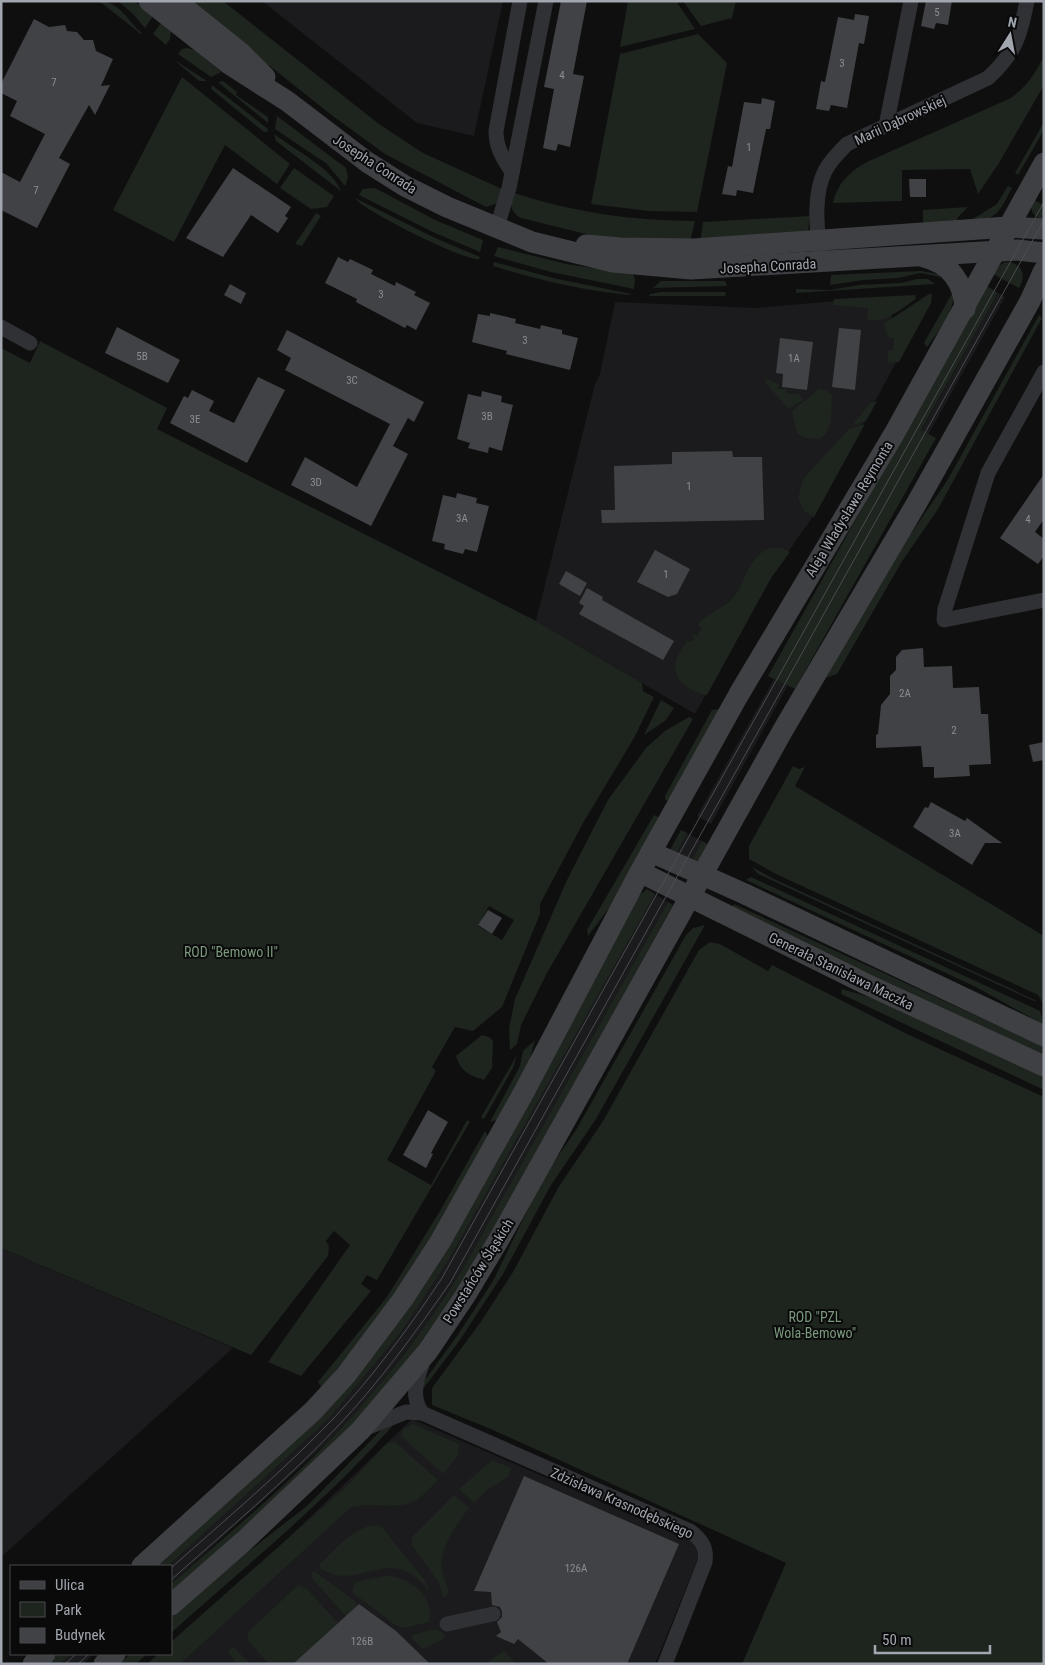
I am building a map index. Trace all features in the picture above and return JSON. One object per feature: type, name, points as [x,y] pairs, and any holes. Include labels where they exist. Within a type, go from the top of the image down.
[{"type":"main road","name":"Josepha Conrada","points":[[148,1],[229,64],[287,101],[346,148],[386,174],[440,204],[532,242],[562,251],[613,262],[691,269],[822,263],[1017,250],[1044,253]]},
{"type":"main road","name":"Josepha Conrada","points":[[176,1],[244,56],[287,101]]},
{"type":"main road","name":"Aleja Władysława Reymonta","points":[[651,852],[764,650],[848,514],[1044,163]]},
{"type":"main road","name":"Josepha Conrada","points":[[497,227],[580,244],[621,248],[694,249],[1008,227],[1044,229]]},
{"type":"main road","points":[[919,256],[936,260],[953,273],[962,289],[964,309]]},
{"type":"main road","points":[[702,875],[783,730],[915,506],[1030,301],[1044,270]]},
{"type":"main road","points":[[143,1565],[313,1411],[346,1375],[403,1299],[440,1242],[524,1092],[651,852]]},
{"type":"main road","name":"Generała Stanisława Maczka","points":[[651,852],[1044,1036]]},
{"type":"main road","name":"Generała Stanisława Maczka","points":[[640,872],[866,984],[1044,1066]]},
{"type":"main road","name":"Powstańców Śląskich","points":[[172,1604],[244,1541],[360,1431],[428,1351],[465,1296],[498,1241],[702,875]]},
{"type":"main road","points":[[33,1664],[43,1655]]},
{"type":"main road","points":[[104,1664],[114,1655]]},
{"type":"street","points":[[512,172],[500,153],[496,142],[496,131],[520,1]]},
{"type":"street","points":[[497,227],[512,172],[546,1]]},
{"type":"street","points":[[886,126],[911,1]]},
{"type":"street","name":"Marii Dąbrowskiej","points":[[822,263],[818,241],[819,195],[825,171],[847,144],[988,78],[1006,61],[1021,30],[1027,1]]},
{"type":"street","points":[[1,327],[30,342]]},
{"type":"street","points":[[1044,372],[988,473],[945,609],[944,620],[1044,600]]},
{"type":"street","points":[[422,1413],[417,1405],[415,1382],[428,1351]]},
{"type":"street","name":"Zdzisława Krasnodębskiego","points":[[360,1431],[406,1412],[422,1413],[690,1531],[698,1537],[704,1546],[704,1562],[665,1664]]},
{"type":"street","points":[[447,1624],[494,1614]]},
{"type":"shaded area","points":[[262,1],[503,1],[474,136],[417,123]]},
{"type":"shaded area","points":[[998,293],[1005,297],[928,435],[921,431]]},
{"type":"shaded area","points":[[880,297],[907,342],[814,515],[769,579],[695,714],[536,621],[595,384],[600,374],[615,302],[757,308]]},
{"type":"shaded area","points":[[774,679],[788,685],[711,824],[697,816]]},
{"type":"shaded area","points":[[687,833],[702,841],[690,863],[675,856]]},
{"type":"shaded area","points":[[655,894],[668,902],[463,1268],[428,1322],[375,1391],[332,1438],[172,1583],[172,1565],[169,1565],[328,1420],[402,1331],[447,1263]]},
{"type":"shaded area","points":[[1,1248],[233,1348],[1,1557]]},
{"type":"shaded area","points":[[412,1419],[693,1542],[697,1551],[698,1559],[655,1664],[158,1664],[172,1655],[172,1650]]},
{"type":"shaded area","points":[[70,1655],[93,1655],[83,1664],[60,1664]]},
{"type":"green space","points":[[99,1],[113,4],[142,33],[141,34]]},
{"type":"green space","points":[[118,1],[134,1],[153,16],[145,28],[133,14]]},
{"type":"green space","points":[[188,1],[223,1],[379,124],[423,153],[502,189],[498,203],[486,207],[385,154],[334,117]]},
{"type":"green space","points":[[628,1],[676,1],[695,29],[620,47]]},
{"type":"green space","points":[[683,1],[736,1],[732,18],[701,26]]},
{"type":"green space","points":[[161,23],[171,31],[170,39],[166,45],[153,34]]},
{"type":"green space","points":[[698,34],[727,63],[697,212],[649,211],[591,204],[620,54]]},
{"type":"green space","points":[[182,49],[195,50],[221,72],[211,77],[178,54]]},
{"type":"green space","points":[[1044,56],[1044,85],[999,163],[978,194],[970,169],[902,170],[902,201],[833,203],[842,183],[862,165],[1011,98],[1030,79]]},
{"type":"green space","points":[[173,59],[207,81],[199,81]]},
{"type":"green space","points":[[182,77],[290,164],[277,184],[225,145],[174,242],[113,210]]},
{"type":"green space","points":[[223,81],[237,92],[236,95],[268,117],[268,123],[218,82]]},
{"type":"green space","points":[[212,85],[268,129],[267,132],[264,132],[211,89]]},
{"type":"green space","points":[[277,116],[346,168],[348,177],[345,186],[327,164],[275,129]]},
{"type":"green space","points":[[1044,122],[1044,130],[1018,175],[1015,173]]},
{"type":"green space","points":[[274,134],[321,167],[330,175],[341,191],[276,141]]},
{"type":"green space","points":[[294,168],[334,196],[327,207],[311,209],[280,188]]},
{"type":"green space","points":[[1008,186],[1012,188],[998,212],[988,218],[973,219],[997,204]]},
{"type":"green space","points":[[375,188],[435,220],[483,240],[480,252],[435,233],[359,195],[363,189]]},
{"type":"green space","points":[[514,193],[536,200],[603,214],[672,221],[695,221],[690,242],[594,236],[521,218],[514,213],[512,207]]},
{"type":"green space","points":[[355,198],[435,238],[480,257],[479,259],[470,258],[435,244],[375,213]]},
{"type":"green space","points":[[1032,199],[1044,205],[1044,221],[1033,213],[1031,207]]},
{"type":"green space","points":[[968,207],[958,217],[956,224],[923,226],[923,210]]},
{"type":"green space","points":[[316,213],[321,216],[302,246],[295,244]]},
{"type":"green space","points":[[810,216],[808,232],[700,242],[703,222]]},
{"type":"green space","points":[[498,247],[566,264],[633,274],[635,279],[634,289],[551,272],[494,256]]},
{"type":"green space","points":[[494,262],[553,278],[631,294],[578,288],[493,266]]},
{"type":"green space","points":[[1005,262],[1015,264],[1021,270],[1023,278],[1019,288],[993,274]]},
{"type":"green space","points":[[921,271],[939,274],[941,277],[920,273],[898,278],[830,285],[831,275]]},
{"type":"green space","points":[[917,279],[928,279],[935,284],[796,293],[796,289],[830,290],[859,285],[901,283]]},
{"type":"green space","points":[[661,281],[725,281],[727,286],[653,288]]},
{"type":"green space","points":[[987,286],[998,293],[921,430],[936,438],[795,689],[768,676]]},
{"type":"green space","points":[[954,290],[949,314],[927,347],[924,343]]},
{"type":"green space","points":[[662,292],[726,292],[725,296],[649,296],[650,294]]},
{"type":"green space","points":[[929,294],[932,294],[931,303],[899,362],[887,363],[888,351],[893,350],[894,338],[889,338],[884,327],[885,323]]},
{"type":"green space","points":[[915,295],[916,299],[893,315],[880,320],[867,319],[868,308],[833,305],[834,299]]},
{"type":"green space","points":[[1039,315],[1042,318],[938,509],[901,563],[837,674],[826,678],[871,592],[947,481]]},
{"type":"green space","name":"ROD \"Bemowo II\"","points":[[40,341],[167,408],[157,429],[536,621],[642,683],[643,691],[654,697],[634,738],[583,823],[540,904],[540,914],[502,1007],[473,1031],[455,1027],[432,1067],[436,1071],[387,1160],[431,1185],[467,1120],[470,1122],[377,1280],[367,1275],[361,1284],[371,1291],[301,1376],[268,1362],[350,1245],[334,1231],[326,1241],[329,1246],[328,1256],[251,1355],[1,1248],[1,348],[30,363]],"holes":[[[489,906],[514,920],[502,940],[478,926]]]},
{"type":"green space","points":[[767,379],[779,384],[778,389],[786,389],[786,393],[799,394],[803,400],[788,409],[765,382]]},
{"type":"green space","points":[[819,389],[826,390],[832,395],[829,426],[824,436],[819,439],[806,438],[797,434],[792,411]]},
{"type":"green space","points":[[877,401],[866,421],[852,426],[870,403]]},
{"type":"green space","points":[[865,424],[814,517],[805,512],[798,499],[803,479],[849,429]]},
{"type":"green space","points":[[769,548],[781,548],[790,552],[771,578],[707,695],[695,692],[679,680],[676,674],[676,661],[680,653],[688,640],[691,642],[695,638],[692,636],[693,634],[697,636],[702,628],[697,625],[735,596],[750,567],[761,553]]},
{"type":"green space","points":[[661,700],[674,708],[665,721],[644,735]]},
{"type":"green space","points":[[719,709],[669,802],[665,799],[665,796],[712,710]]},
{"type":"green space","points":[[689,717],[693,719],[547,973],[521,1025],[517,1044],[510,1050],[509,1028],[515,999],[567,880],[608,800],[646,748],[665,731]]},
{"type":"green space","points":[[793,766],[799,769],[805,767],[795,786],[1044,936],[1044,1005],[1038,995],[776,874],[749,859],[749,846]]},
{"type":"green space","points":[[654,815],[660,818],[612,904],[588,936],[587,930]]},
{"type":"green space","points":[[681,830],[687,833],[675,856],[670,850]]},
{"type":"green space","points":[[702,841],[709,845],[699,863],[690,863]]},
{"type":"green space","points":[[752,867],[774,879],[1036,1002],[758,874]]},
{"type":"green space","points":[[751,877],[1040,1011],[1044,1025],[976,987],[746,880]]},
{"type":"green space","points":[[647,889],[655,894],[447,1263],[402,1331],[328,1420],[169,1565],[157,1565],[206,1521],[449,1246],[499,1158],[636,898]]},
{"type":"green space","points":[[668,902],[673,905],[470,1272],[420,1347],[348,1432],[172,1593],[172,1583],[273,1495],[349,1419],[418,1336],[463,1268]]},
{"type":"green space","points":[[734,904],[1044,1047],[1044,1056],[838,960],[732,907]]},
{"type":"green space","points":[[705,925],[596,1119],[551,1185],[503,1274],[460,1340],[420,1393],[422,1384],[457,1336],[493,1281],[544,1176],[576,1130],[686,935],[693,928]]},
{"type":"green space","name":"ROD \"PZL Wola-Bemowo\"","points":[[710,942],[720,944],[768,971],[772,965],[907,1034],[1044,1097],[1044,1664],[742,1664],[786,1563],[493,1430],[432,1405],[432,1388],[480,1323],[513,1272],[558,1188],[603,1121],[699,950]]},
{"type":"green space","points":[[842,989],[875,999],[1044,1077],[1044,1090],[841,994]]},
{"type":"green space","points":[[482,1035],[489,1037],[493,1041],[492,1068],[484,1080],[466,1072],[460,1066],[456,1056]]},
{"type":"green space","points":[[535,1040],[528,1066],[497,1120],[490,1122],[520,1066],[523,1051]]},
{"type":"green space","points":[[517,1055],[513,1068],[484,1119],[481,1117]]},
{"type":"green space","points":[[485,1131],[488,1136],[409,1278],[322,1388],[318,1382],[387,1297],[440,1211]]},
{"type":"green space","points":[[400,1417],[319,1501],[172,1632],[172,1616],[217,1576],[308,1505],[387,1424]]},
{"type":"green space","points":[[413,1424],[459,1444],[458,1456],[443,1474],[401,1436],[403,1429]]},
{"type":"green space","points":[[395,1442],[438,1480],[424,1494],[408,1504],[392,1506],[366,1505],[350,1508],[180,1664],[147,1664],[157,1655],[172,1655],[172,1641],[348,1485],[387,1443]]},
{"type":"green space","points":[[492,1460],[511,1468],[508,1477],[487,1490],[474,1503],[459,1489]]},
{"type":"green space","points":[[454,1495],[469,1508],[459,1521],[443,1553],[442,1570],[449,1593],[444,1598],[439,1583],[412,1545],[412,1537]]},
{"type":"green space","points":[[377,1525],[381,1526],[427,1583],[429,1591],[415,1576],[401,1570],[388,1568],[347,1576],[334,1575],[320,1568],[319,1565],[345,1539],[360,1529]]},
{"type":"green space","points":[[314,1571],[355,1601],[357,1605],[346,1616],[314,1581],[311,1574]]},
{"type":"green space","points":[[384,1576],[402,1579],[418,1589],[428,1604],[429,1622],[404,1628],[395,1625],[352,1592],[355,1582]]},
{"type":"green space","points":[[298,1585],[307,1589],[338,1623],[293,1664],[269,1664],[249,1642],[247,1633]]},
{"type":"green space","points":[[433,1629],[442,1632],[445,1638],[423,1649],[412,1639],[413,1635]]},
{"type":"green space","points":[[234,1647],[250,1664],[236,1664],[228,1651]]},
{"type":"green space","points":[[504,1651],[516,1664],[485,1664]]},
{"type":"green space","points":[[57,1655],[70,1655],[60,1664],[47,1664]]},
{"type":"green space","points":[[129,1655],[146,1655],[136,1664],[119,1664]]},
{"type":"building","points":[[561,1],[587,1],[573,74],[584,76],[570,147],[558,144],[556,151],[543,148],[554,89],[544,87]]},
{"type":"building","points":[[926,1],[952,1],[948,25],[936,23],[934,29],[921,26]]},
{"type":"building","points":[[855,14],[869,16],[864,44],[859,43],[847,108],[831,105],[829,111],[816,109],[821,81],[825,82],[838,17],[854,20]]},
{"type":"building","points":[[34,19],[49,27],[65,25],[67,31],[77,32],[84,40],[93,40],[96,51],[113,59],[101,86],[110,85],[95,115],[89,105],[59,158],[70,164],[37,228],[1,210],[1,172],[20,182],[45,134],[10,116],[17,101],[1,93],[1,84]]},
{"type":"building","points":[[762,98],[775,101],[770,129],[766,129],[753,193],[737,190],[736,196],[722,194],[728,166],[732,167],[744,102],[761,104]]},
{"type":"building","points":[[233,168],[291,207],[285,216],[288,218],[278,233],[251,215],[223,257],[186,238]]},
{"type":"building","points":[[909,179],[926,179],[926,197],[910,197]]},
{"type":"building","points":[[338,257],[348,262],[350,259],[373,270],[371,274],[395,286],[396,282],[416,292],[414,295],[430,303],[416,330],[407,325],[405,328],[356,302],[357,299],[325,283]]},
{"type":"building","points":[[230,284],[246,293],[241,304],[224,295]]},
{"type":"building","points":[[490,313],[516,319],[515,323],[540,329],[541,325],[562,330],[562,334],[578,338],[570,370],[506,354],[507,351],[472,342],[478,314],[490,316]]},
{"type":"building","points":[[117,327],[180,360],[168,383],[105,353]]},
{"type":"building","points":[[839,328],[861,330],[855,390],[832,387]]},
{"type":"building","points":[[287,330],[424,402],[414,422],[408,418],[393,446],[408,454],[371,526],[291,485],[305,457],[357,487],[390,424],[285,370],[291,358],[277,350]]},
{"type":"building","points":[[780,338],[813,342],[807,390],[782,387],[783,374],[776,373]]},
{"type":"building","points":[[258,377],[285,390],[247,463],[170,423],[184,396],[188,398],[192,390],[214,401],[209,411],[234,423]]},
{"type":"building","points":[[482,391],[502,396],[501,402],[513,405],[502,451],[489,447],[488,453],[468,448],[470,443],[457,439],[468,394],[481,397]]},
{"type":"building","points":[[732,451],[733,457],[762,457],[764,520],[602,523],[601,510],[615,510],[614,466],[672,464],[672,452]]},
{"type":"building","points":[[1044,474],[1044,519],[1035,532],[1044,539],[1044,556],[1038,564],[1000,538]]},
{"type":"building","points":[[457,493],[477,498],[476,503],[489,506],[477,552],[465,549],[463,554],[444,549],[445,544],[432,541],[443,495],[456,498]]},
{"type":"building","points":[[655,550],[690,569],[677,594],[668,597],[637,582]]},
{"type":"building","points":[[566,571],[587,583],[580,596],[559,584]]},
{"type":"building","points":[[587,588],[603,597],[602,600],[674,641],[663,660],[579,614],[584,606],[579,603]]},
{"type":"building","points":[[923,648],[924,667],[952,666],[953,688],[979,687],[981,714],[988,714],[991,764],[969,765],[970,776],[934,778],[934,767],[923,767],[921,746],[876,748],[876,735],[878,734],[881,705],[890,694],[890,676],[896,670],[896,657],[902,650]]},
{"type":"building","points":[[1044,742],[1044,760],[1033,762],[1029,745]]},
{"type":"building","points":[[931,802],[965,821],[967,818],[1002,843],[985,843],[972,865],[913,827],[925,807],[928,808]]},
{"type":"building","points":[[488,910],[502,918],[492,934],[478,925]]},
{"type":"building","points":[[428,1110],[448,1122],[431,1153],[433,1154],[426,1168],[403,1155]]},
{"type":"building","points":[[524,1476],[679,1544],[627,1664],[549,1664],[518,1639],[514,1644],[496,1636],[501,1632],[497,1622],[502,1617],[500,1607],[492,1605],[491,1592],[474,1591]]},
{"type":"building","points":[[359,1604],[396,1631],[430,1664],[293,1664]]},
{"type":"tram line","points":[[172,1567],[274,1477],[333,1419],[390,1351],[442,1278],[1044,202]]},
{"type":"tram line","points":[[172,1579],[276,1486],[337,1427],[382,1375],[450,1283],[1044,220]]},
{"type":"tram line","points":[[65,1664],[75,1655]]},
{"type":"tram line","points":[[78,1664],[88,1655]]}]
